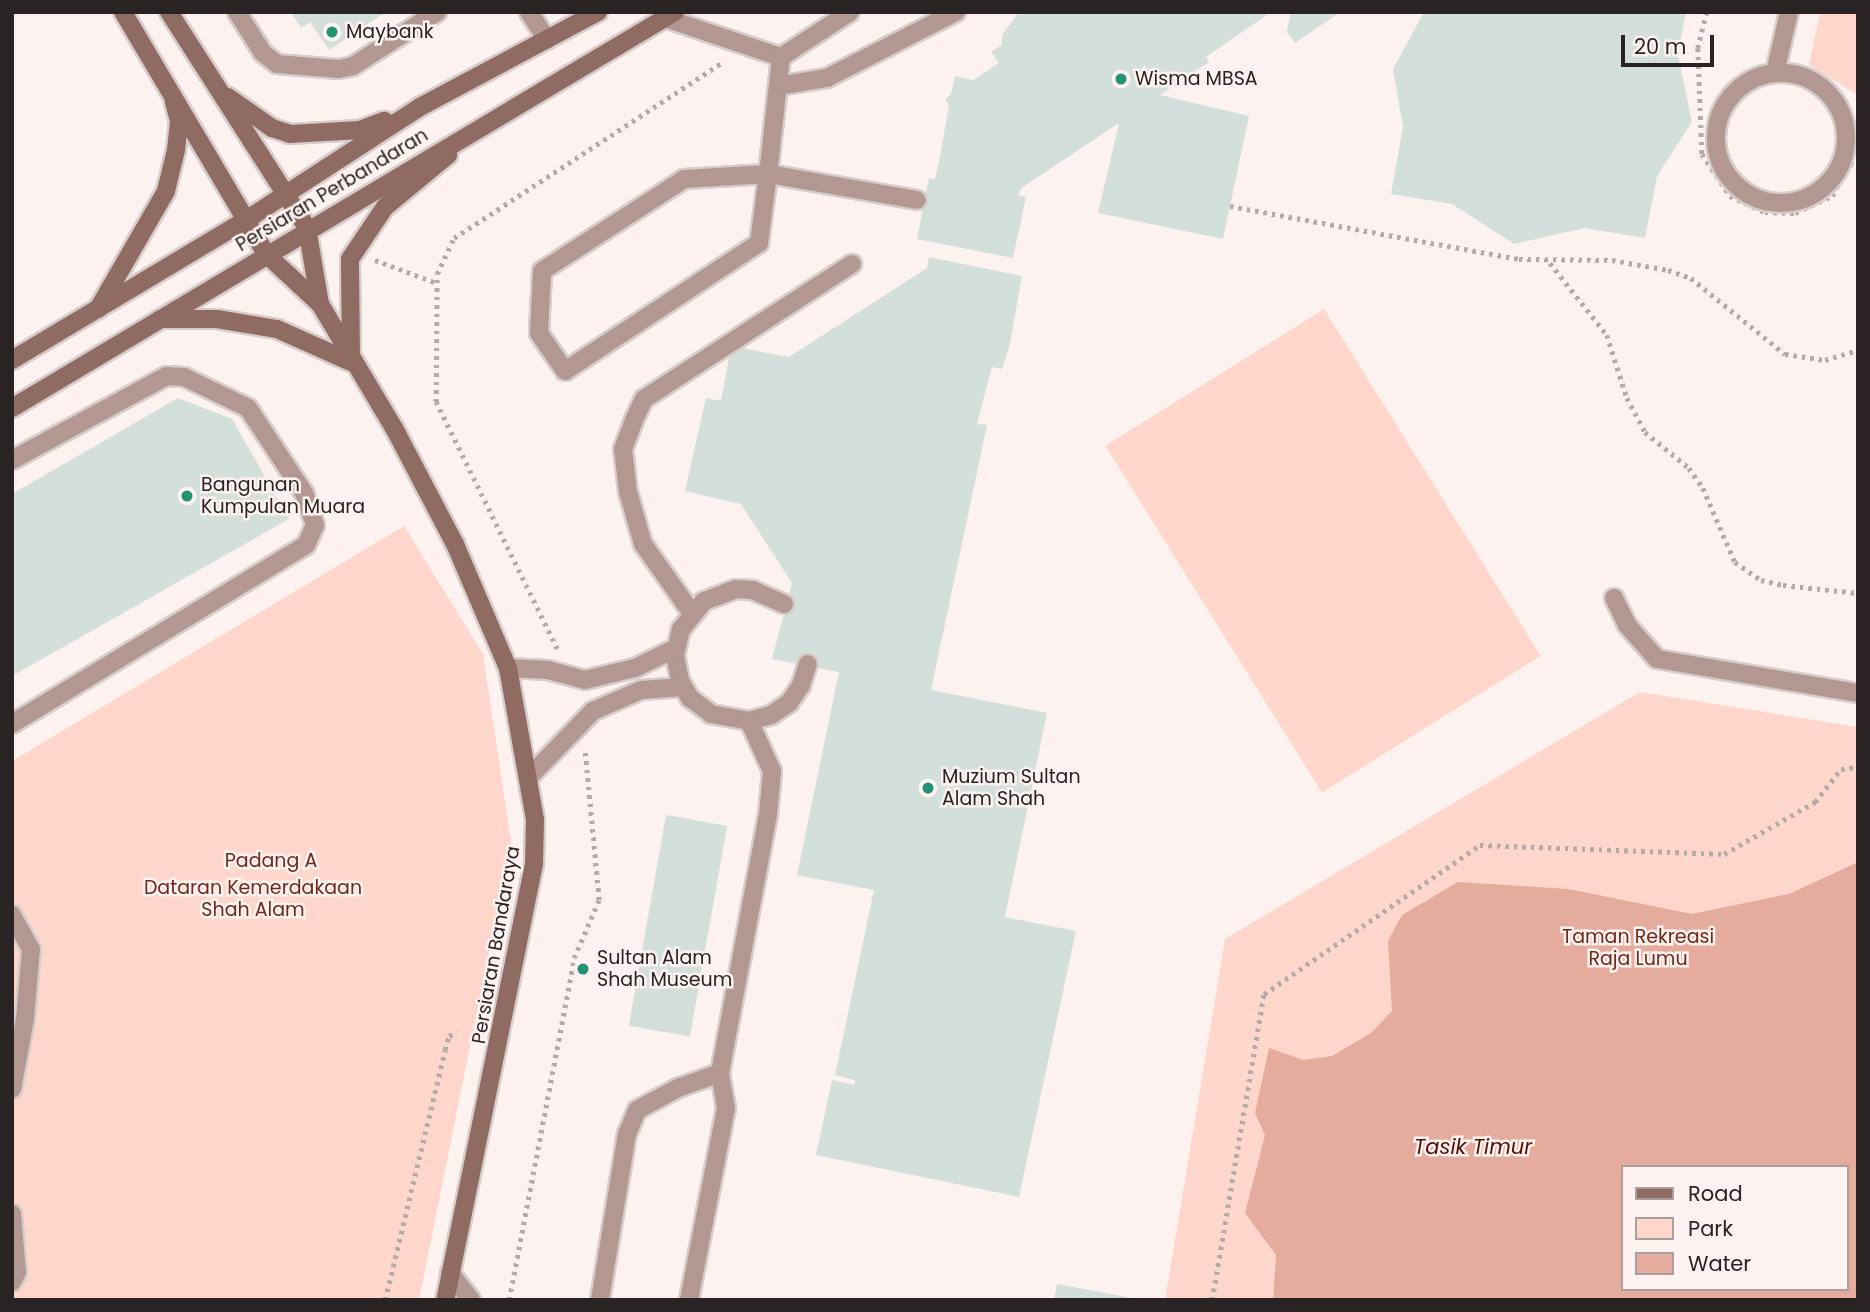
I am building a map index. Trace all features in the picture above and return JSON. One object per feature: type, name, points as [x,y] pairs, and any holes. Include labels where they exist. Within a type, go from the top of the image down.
[{"type":"main road","name":"Persiaran Bandaraya","points":[[123,12],[170,85],[266,254],[320,304]]},
{"type":"main road","name":"Persiaran Bandaraya","points":[[169,12],[287,192],[307,228],[320,304],[351,362],[394,428],[455,544],[508,668],[535,820],[534,864],[501,1043],[445,1300]]},
{"type":"main road","name":"Persiaran Perbandaran","points":[[12,360],[246,220],[421,107],[598,12]]},
{"type":"main road","name":"Persiaran Perbandaran","points":[[12,408],[307,228],[670,15]]},
{"type":"main road","points":[[96,312],[166,191],[178,121],[170,85]]},
{"type":"main road","points":[[220,91],[272,128],[290,134],[360,130],[421,107]]},
{"type":"main road","points":[[158,319],[217,319],[277,329],[351,362],[350,259],[353,252],[385,207],[494,117]]},
{"type":"lane","points":[[237,12],[263,53],[276,64],[339,69],[353,66],[437,12]]},
{"type":"lane","points":[[529,12],[547,40]]},
{"type":"lane","points":[[781,57],[850,12]]},
{"type":"lane","points":[[778,86],[827,78],[956,12]]},
{"type":"lane","points":[[1775,73],[1789,12]]},
{"type":"lane","points":[[670,15],[781,57]]},
{"type":"lane","points":[[781,57],[768,174],[759,243],[565,371],[539,333],[542,271],[684,179],[768,174],[917,200]]},
{"type":"lane","points":[[1775,73],[1796,74],[1831,95],[1842,113],[1854,159],[1821,190],[1791,202],[1758,200],[1724,173],[1715,141],[1722,108],[1735,91],[1753,78],[1775,73]]},
{"type":"lane","points":[[691,612],[643,544],[628,492],[623,449],[644,399],[852,264]]},
{"type":"lane","points":[[12,724],[306,545],[315,525],[304,493],[248,408],[184,377],[167,376],[14,456]]},
{"type":"lane","points":[[784,604],[753,590],[736,589],[712,597],[691,612],[676,648],[683,687],[710,714],[749,722],[771,715],[789,703],[801,685],[808,664]]},
{"type":"lane","points":[[1614,598],[1627,625],[1657,659],[1858,693]]},
{"type":"lane","points":[[508,668],[564,674],[585,680],[635,668],[676,648]]},
{"type":"lane","points":[[529,777],[593,711],[641,690],[683,687]]},
{"type":"lane","points":[[690,1300],[726,1108],[720,1073],[768,815],[772,771],[749,722]]},
{"type":"lane","points":[[12,915],[31,949],[25,1019],[12,1089]]},
{"type":"lane","points":[[600,1300],[627,1134],[637,1110],[678,1088],[720,1073]]},
{"type":"lane","points":[[12,1214],[17,1272],[12,1283]]},
{"type":"lane","points":[[450,1273],[471,1300]]},
{"type":"path","points":[[1707,12],[1698,48],[1702,154],[1730,196],[1765,212],[1802,211],[1832,196],[1854,159]]},
{"type":"path","points":[[564,674],[554,640],[458,454],[436,402],[437,274],[454,238],[748,46]]},
{"type":"path","points":[[1230,206],[1549,262],[1612,260],[1668,270],[1690,278],[1785,354],[1825,360],[1858,350]]},
{"type":"path","points":[[1549,262],[1603,329],[1627,398],[1645,432],[1689,468],[1703,488],[1735,562],[1772,583],[1858,593]]},
{"type":"path","points":[[509,1300],[575,958],[599,900],[585,752],[577,725]]},
{"type":"path","points":[[1212,1300],[1265,994],[1480,845],[1724,854],[1815,802],[1841,769],[1858,767]]},
{"type":"path","points":[[385,1300],[445,1050],[449,1036],[457,1032]]},
{"type":"green space","points":[[1820,12],[1858,12],[1858,95],[1809,65]]},
{"type":"green space","points":[[1324,309],[1541,656],[1322,793],[1105,446]]},
{"type":"green space","name":"Padang A","points":[[404,526],[483,654],[511,842],[419,1300],[12,1300],[12,761]]},
{"type":"green space","name":"Tasik Timur","points":[[1640,692],[1858,727],[1858,1300],[1165,1300],[1225,939]]},
{"type":"water","name":"Tasik Timur","points":[[1858,862],[1858,1300],[1273,1300],[1276,1255],[1245,1213],[1265,1135],[1255,1113],[1269,1048],[1303,1060],[1332,1056],[1371,1033],[1392,1011],[1388,941],[1402,915],[1458,882],[1568,889],[1692,914],[1789,894]]},
{"type":"building","name":"Maybank","points":[[291,12],[386,12],[329,50],[310,22],[301,28]]},
{"type":"building","points":[[1019,12],[1271,12],[1206,57],[1209,62],[1160,95],[1249,116],[1223,239],[1098,213],[1119,123],[1020,189],[1019,196],[1026,197],[1013,258],[917,239],[929,178],[935,179],[940,157],[949,105],[945,99],[951,94],[955,76],[973,80],[999,63],[991,52],[1002,45],[1002,35]]},
{"type":"building","points":[[1291,12],[1340,12],[1295,43],[1287,32]]},
{"type":"building","points":[[1424,12],[1686,12],[1678,55],[1692,122],[1657,176],[1645,238],[1585,228],[1514,244],[1452,204],[1391,194],[1403,127],[1393,69]]},
{"type":"building","points":[[929,257],[1022,276],[1010,344],[1002,369],[992,367],[977,424],[987,425],[931,690],[1047,713],[1005,917],[1076,931],[1019,1197],[816,1155],[832,1080],[854,1085],[855,1080],[835,1075],[874,890],[797,875],[839,672],[772,659],[792,583],[741,504],[685,491],[706,398],[721,401],[731,346],[789,357],[927,268]]},
{"type":"building","points":[[178,398],[232,419],[289,519],[12,676],[12,494]]},
{"type":"building","points":[[666,815],[727,826],[690,1037],[629,1026]]},
{"type":"building","points":[[1057,1284],[1132,1298],[1054,1300]]},
{"type":"place","name":"Maybank","points":[[332,32]]},
{"type":"place","name":"Wisma MBSA","points":[[1121,79]]},
{"type":"place","name":"Bangunan Kumpulan Muara","points":[[187,496]]},
{"type":"place","name":"Muzium Sultan Alam Shah","points":[[928,788]]},
{"type":"place","name":"Sultan Alam Shah Museum","points":[[583,969]]},
{"type":"park label","name":"Dataran Kemerdakaan Shah Alam","points":[[253,899]]},
{"type":"park label","name":"Taman Rekreasi Raja Lumu","points":[[1638,948]]}]
